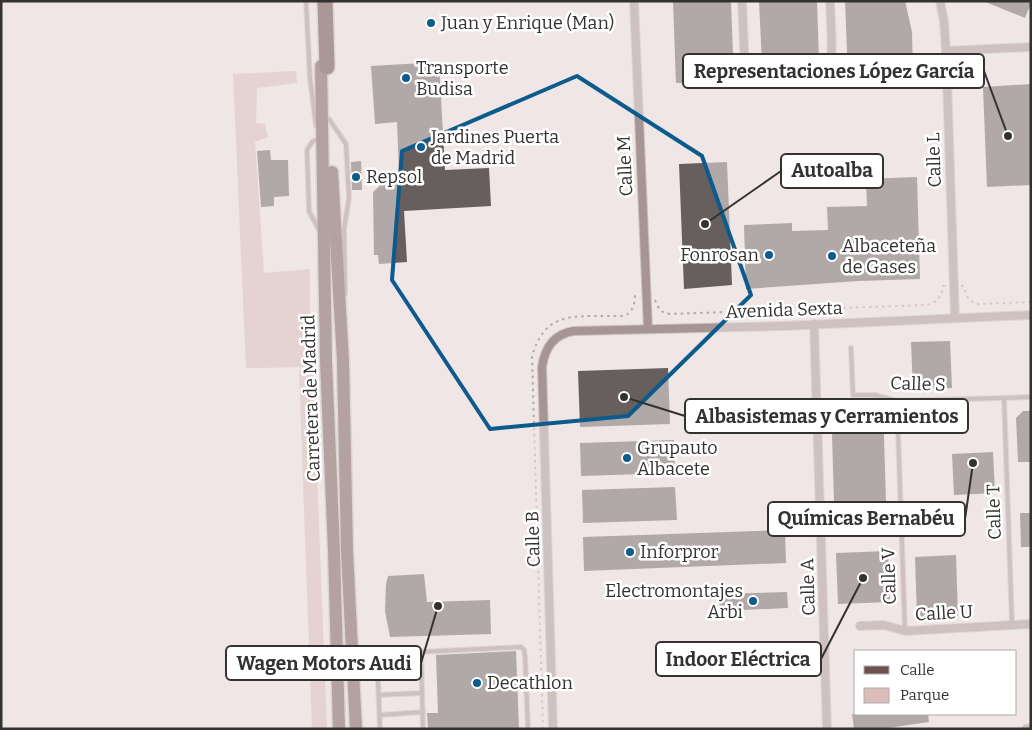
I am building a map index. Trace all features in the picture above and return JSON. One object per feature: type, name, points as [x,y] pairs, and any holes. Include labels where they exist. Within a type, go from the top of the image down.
[{"type":"highway","points":[[319,1],[324,66]]},
{"type":"highway","points":[[324,66],[325,1]]},
{"type":"main road","name":"Carretera de Madrid","points":[[324,66],[326,361],[339,729]]},
{"type":"main road","name":"Carretera de Madrid","points":[[324,66],[329,119],[343,361],[347,551],[356,729]]},
{"type":"street","name":"Calle M","points":[[634,1],[648,329]]},
{"type":"street","points":[[742,1],[745,70],[749,75],[755,76],[828,71],[831,67],[832,57],[830,1]]},
{"type":"street","name":"Calle L","points":[[940,1],[944,21],[946,52],[955,318]]},
{"type":"street","points":[[946,52],[1031,47]]},
{"type":"street","name":"Avenida Sexta","points":[[546,349],[560,335],[566,332],[1031,315]]},
{"type":"street","name":"Calle A","points":[[814,324],[827,729]]},
{"type":"street","name":"Calle B","points":[[546,349],[542,367],[553,729]]},
{"type":"street","name":"Calle U","points":[[860,626],[884,625],[905,631],[1031,624]]},
{"type":"street","points":[[1026,729],[1031,728]]},
{"type":"lane","points":[[306,1],[310,79],[316,125],[324,136]]},
{"type":"lane","points":[[329,119],[346,144],[349,198],[344,229],[345,296]]},
{"type":"lane","points":[[343,361],[346,316]]},
{"type":"lane","name":"Calle S","points":[[851,348],[853,395],[874,395],[896,401],[1031,397]]},
{"type":"lane","name":"Calle T","points":[[1004,398],[1012,624]]},
{"type":"lane","name":"Calle V","points":[[896,401],[905,631]]},
{"type":"lane","points":[[380,729],[378,654],[521,647],[524,650],[525,656],[528,729]]},
{"type":"lane","points":[[421,651],[423,729]]},
{"type":"lane","points":[[378,674],[422,672]]},
{"type":"lane","points":[[379,695],[422,693]]},
{"type":"lane","points":[[380,715],[423,712]]},
{"type":"path","points":[[543,729],[532,356],[541,333],[557,321],[576,316],[619,316],[627,314],[632,309],[635,296],[654,297],[660,309],[664,313],[670,314],[916,306],[936,302],[942,296],[943,286],[963,286],[969,300],[976,304],[1031,302]]},
{"type":"highlighted area","points":[[577,76],[702,156],[751,295],[628,416],[490,429],[392,280],[402,151]]},
{"type":"green space","points":[[296,71],[297,83],[257,88],[256,123],[265,124],[268,137],[255,142],[264,273],[310,269],[310,367],[246,368],[233,74]]},
{"type":"green space","points":[[299,370],[313,371],[327,729],[312,729]]},
{"type":"building","points":[[673,1],[731,1],[734,81],[676,83]]},
{"type":"building","points":[[759,1],[817,1],[819,61],[762,64]]},
{"type":"building","points":[[845,1],[905,1],[912,32],[913,74],[848,77]]},
{"type":"building","points":[[983,1],[1031,1],[1031,3],[1025,18]]},
{"type":"building","points":[[439,62],[445,170],[489,168],[491,206],[404,211],[407,262],[379,264],[378,255],[374,255],[373,192],[388,178],[399,173],[397,122],[375,124],[371,66]]},
{"type":"building","points":[[1031,84],[1031,185],[987,187],[983,87]]},
{"type":"building","points":[[270,150],[271,160],[288,160],[289,196],[274,197],[274,206],[261,207],[257,151]]},
{"type":"building","points":[[361,161],[362,190],[352,190],[351,162]]},
{"type":"building","points":[[727,162],[732,285],[684,289],[679,164]]},
{"type":"building","points":[[917,177],[920,279],[858,281],[746,289],[744,225],[792,223],[792,231],[828,230],[827,207],[867,206],[866,179]]},
{"type":"building","points":[[950,341],[952,388],[913,390],[911,342]]},
{"type":"building","points":[[668,368],[670,424],[580,427],[578,371]]},
{"type":"building","points":[[876,399],[883,406],[886,501],[834,502],[831,401]]},
{"type":"building","points":[[1023,411],[1031,411],[1031,462],[1018,462],[1016,418]]},
{"type":"building","name":"Grupauto Albacete","points":[[674,440],[675,473],[581,476],[580,443]]},
{"type":"building","points":[[993,452],[995,493],[954,495],[952,454]]},
{"type":"building","points":[[675,487],[677,520],[583,523],[582,490]]},
{"type":"building","points":[[1020,513],[1031,513],[1031,547],[1021,547]]},
{"type":"building","points":[[785,530],[786,563],[584,571],[583,537]]},
{"type":"building","points":[[888,551],[890,602],[838,604],[836,553]]},
{"type":"building","points":[[956,555],[958,617],[917,618],[915,557]]},
{"type":"building","points":[[424,574],[427,602],[490,600],[491,634],[390,637],[385,611],[388,576]]},
{"type":"building","name":"Electromontajes Arbi","points":[[787,592],[788,608],[720,611],[719,594]]},
{"type":"building","name":"Decathlon","points":[[516,651],[519,729],[428,729],[427,713],[438,713],[436,655]]},
{"type":"building","points":[[852,714],[928,715],[929,722],[881,729],[854,729]]},
{"type":"place","name":"Juan y Enrique (Man)","points":[[431,23]]},
{"type":"place","name":"Transporte Budisa","points":[[406,78]]},
{"type":"place","name":"Representaciones López García","points":[[1008,136]]},
{"type":"place","name":"Jardines Puerta de Madrid","points":[[421,147]]},
{"type":"place","name":"Repsol","points":[[356,177]]},
{"type":"place","name":"Autoalba","points":[[705,224]]},
{"type":"place","name":"Fonrosan","points":[[769,255]]},
{"type":"place","name":"Albaceteña de Gases","points":[[832,256]]},
{"type":"place","name":"Albasistemas y Cerramientos","points":[[624,397]]},
{"type":"place","name":"Grupauto Albacete","points":[[627,458]]},
{"type":"place","name":"Químicas Bernabéu","points":[[973,463]]},
{"type":"place","name":"Inforpror","points":[[630,552]]},
{"type":"place","name":"Indoor Eléctrica","points":[[863,578]]},
{"type":"place","name":"Electromontajes Arbi","points":[[753,601]]},
{"type":"place","name":"Wagen Motors Audi","points":[[438,606]]},
{"type":"place","name":"Decathlon","points":[[477,683]]}]
